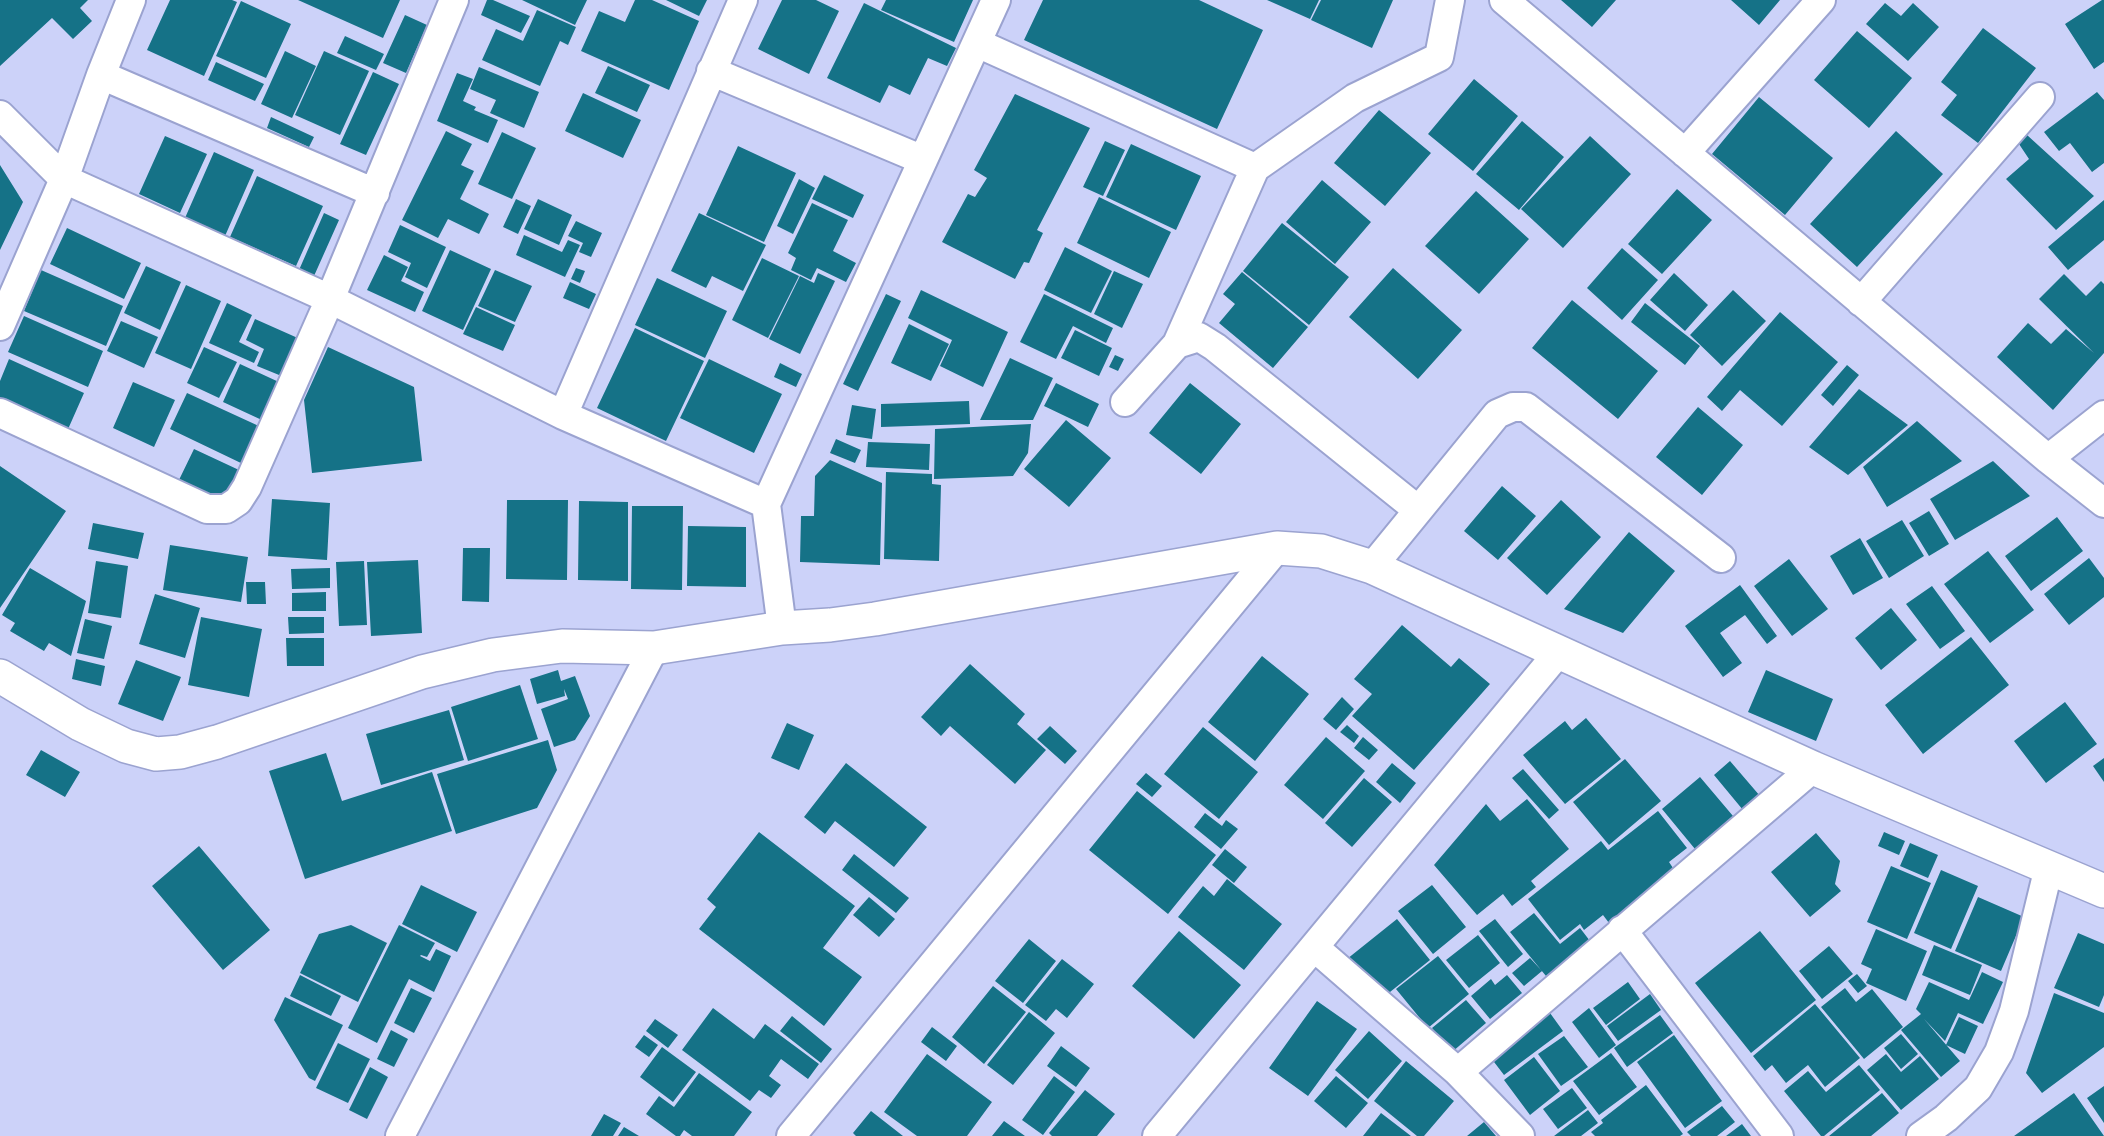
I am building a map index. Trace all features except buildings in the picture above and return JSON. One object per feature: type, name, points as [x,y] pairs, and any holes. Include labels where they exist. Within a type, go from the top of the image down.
[{"type":"street","points":[[0,326],[64,179],[101,75],[131,0]]},
{"type":"street","points":[[0,413],[207,510],[226,509],[238,501],[247,487],[330,299],[454,0]]},
{"type":"street","points":[[563,415],[743,0]]},
{"type":"street","points":[[782,627],[766,504],[996,0]]},
{"type":"street","points":[[1125,402],[1177,344],[1255,168],[1355,98],[1439,57],[1450,0]]},
{"type":"street","points":[[1504,0],[2048,459],[2104,503]]},
{"type":"street","points":[[1685,153],[1821,0]]},
{"type":"street","points":[[976,43],[1255,168]]},
{"type":"street","points":[[711,71],[923,160]]},
{"type":"street","points":[[101,75],[375,193]]},
{"type":"street","points":[[1862,302],[2040,97]]},
{"type":"street","points":[[0,115],[64,179],[330,299],[563,415],[766,504]]},
{"type":"street","points":[[1177,344],[1199,337],[1215,347],[1418,510]]},
{"type":"street","points":[[1372,567],[1497,414],[1513,407],[1526,406],[1721,558]]},
{"type":"street","points":[[2048,459],[2104,415]]},
{"type":"street","points":[[791,1136],[1277,549]]},
{"type":"street","points":[[0,676],[80,724],[126,746],[156,754],[180,752],[217,742],[422,672],[494,655],[562,646],[654,648],[782,627],[874,620],[1277,549],[1321,550],[1372,567],[1813,768],[2104,891]]},
{"type":"street","points":[[400,1136],[654,648]]},
{"type":"street","points":[[1157,1136],[1558,653]]},
{"type":"street","points":[[1458,1072],[1813,768]]},
{"type":"street","points":[[1921,1136],[1946,1118],[1978,1088],[1999,1052],[2014,1011],[2049,867]]},
{"type":"street","points":[[1622,930],[1779,1136]]},
{"type":"street","points":[[1314,947],[1458,1072],[1520,1136]]}]
